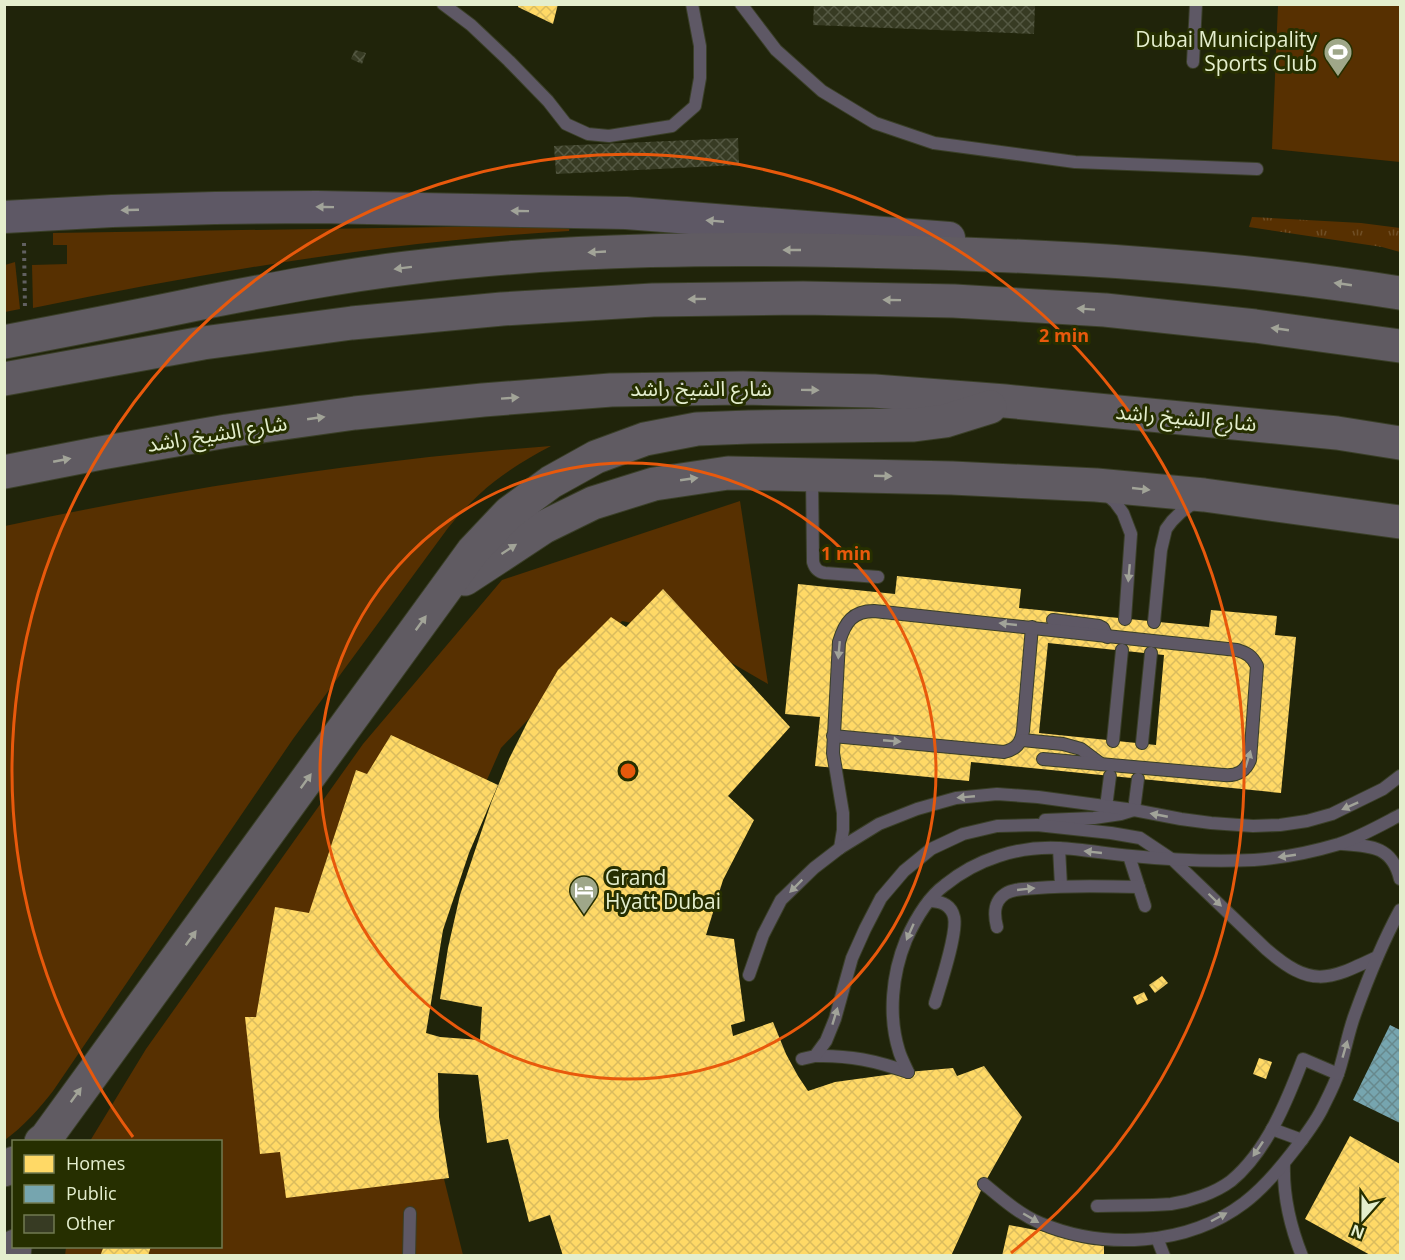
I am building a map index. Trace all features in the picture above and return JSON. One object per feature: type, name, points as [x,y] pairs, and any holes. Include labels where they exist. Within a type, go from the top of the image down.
[{"type":"highway","points":[[10,327],[408,268],[547,255],[650,251],[819,250],[953,253],[1211,269],[1401,293]]},
{"type":"highway","points":[[4,380],[203,343],[352,323],[502,309],[674,300],[804,298],[942,301],[1082,309],[1255,326],[1401,346]]},
{"type":"highway","name":"شارع الشيخ راشد","points":[[4,472],[227,431],[355,413],[611,390],[743,388],[874,391],[1005,401],[1337,433],[1401,443]]},
{"type":"highway","points":[[43,1140],[473,551],[509,513],[551,482],[597,457],[645,439],[697,429],[914,425],[945,421],[1005,401]]},
{"type":"highway","points":[[1337,433],[1401,457]]},
{"type":"highway","points":[[443,593],[544,526],[592,503],[654,484],[728,473],[952,478],[1096,485],[1204,495],[1401,522]]},
{"type":"street","points":[[14,216],[170,209],[306,207],[626,213],[914,237],[1060,244],[1161,255],[1211,269]]},
{"type":"lane","points":[[443,4],[509,61],[548,101],[566,124],[588,134],[609,136],[672,126],[695,106],[700,78],[700,46],[692,4]]},
{"type":"lane","points":[[741,4],[776,50],[822,91],[875,123],[934,143],[1075,162],[1257,169]]},
{"type":"lane","points":[[1193,62],[1196,4]]},
{"type":"lane","points":[[812,474],[814,567],[825,573],[878,577]]},
{"type":"lane","points":[[1096,485],[1115,502],[1123,513],[1131,534],[1125,619]]},
{"type":"lane","points":[[1154,622],[1161,550],[1166,529],[1181,512],[1204,495]]},
{"type":"lane","points":[[840,848],[843,813],[835,768],[833,736],[839,642],[843,629],[851,618],[862,611],[1237,650],[1246,652],[1257,666],[1250,760],[1247,768],[1240,773],[1232,776],[1043,759]]},
{"type":"lane","points":[[1053,620],[1099,626],[1106,632],[1107,637]]},
{"type":"lane","points":[[833,736],[1004,752],[1012,750],[1022,740],[1032,627]]},
{"type":"lane","points":[[1113,741],[1122,651]]},
{"type":"lane","points":[[1142,744],[1151,653]]},
{"type":"lane","points":[[1022,740],[1063,744],[1081,749],[1101,764]]},
{"type":"lane","points":[[1106,807],[1110,776]]},
{"type":"lane","points":[[749,975],[762,935],[781,900],[813,868],[879,824],[917,809],[956,798],[997,794],[1134,810],[1211,823],[1280,825],[1332,814],[1377,793],[1401,776]]},
{"type":"lane","points":[[1134,810],[1138,779]]},
{"type":"lane","points":[[1037,825],[1049,819],[1094,818],[1134,810]]},
{"type":"lane","points":[[802,1059],[815,1056],[853,1057],[871,1060],[908,1072],[899,1051],[893,1018],[893,986],[900,955],[913,925],[943,885],[969,868],[998,856],[1028,849],[1059,848],[1173,860],[1255,860],[1292,855],[1340,843],[1401,815]]},
{"type":"lane","points":[[815,1056],[826,1041],[835,1019],[852,958],[881,898],[904,871],[932,849],[963,834],[998,826],[1037,825],[1140,838],[1173,860],[1266,949],[1298,973],[1316,977],[1335,975],[1377,957]]},
{"type":"lane","points":[[1340,843],[1367,845],[1380,849],[1398,867],[1401,879]]},
{"type":"lane","points":[[1059,848],[1061,886]]},
{"type":"lane","points":[[1129,856],[1144,906]]},
{"type":"lane","points":[[997,927],[994,916],[997,904],[1005,894],[1016,890],[1099,885],[1139,887]]},
{"type":"lane","points":[[929,901],[940,901],[950,908],[954,917],[953,936],[935,1003]]},
{"type":"lane","points":[[984,1184],[1006,1203],[1039,1222],[1075,1235],[1114,1240],[1157,1238],[1186,1231],[1215,1220],[1243,1203],[1274,1176],[1321,1111],[1338,1074],[1354,1016],[1377,957],[1401,910]]},
{"type":"lane","points":[[1097,1206],[1172,1203],[1212,1192],[1230,1181],[1252,1159],[1272,1129],[1303,1059],[1338,1074]]},
{"type":"lane","points":[[1272,1129],[1302,1140]]},
{"type":"lane","points":[[1284,1163],[1283,1182],[1286,1201],[1295,1239],[1302,1256]]},
{"type":"lane","points":[[409,1256],[410,1214]]},
{"type":"lane","points":[[1157,1238],[1164,1256]]},
{"type":"path","points":[[10,327],[26,310],[14,216]]},
{"type":"green space","name":"Dubai Municipality Sports Club","points":[[1278,5],[1400,5],[1400,162],[1272,149]]},
{"type":"green space","points":[[1252,217],[1361,223],[1400,228],[1400,252],[1382,247],[1249,227]]},
{"type":"green space","points":[[570,225],[569,231],[434,242],[233,270],[33,308],[32,265],[67,264],[67,245],[53,245],[53,233]]},
{"type":"green space","points":[[15,262],[20,309],[5,312],[5,265]]},
{"type":"green space","points":[[551,446],[495,481],[470,503],[448,528],[293,739],[53,1091],[31,1117],[5,1140],[5,526],[163,495],[322,470]]},
{"type":"green space","points":[[740,501],[768,684],[680,633],[622,621],[501,748],[427,916],[401,1054],[438,1155],[463,1255],[65,1256],[66,1248],[222,1248],[222,1140],[91,1140],[146,1049],[363,744],[502,580]]},
{"type":"building: Homes","points":[[519,4],[558,4],[553,24],[518,7]]},
{"type":"building: Homes","points":[[897,576],[1021,589],[1019,608],[1209,627],[1211,610],[1277,616],[1275,635],[1296,637],[1281,793],[971,762],[969,781],[815,766],[820,717],[785,714],[798,584],[895,594]],"holes":[[[1048,643],[1164,655],[1156,745],[1039,733]]]},
{"type":"building: Homes","name":"Grand Hyatt Dubai","points":[[663,589],[790,727],[728,796],[754,820],[723,880],[706,935],[734,939],[745,1021],[731,1025],[733,1036],[773,1022],[786,1054],[808,1091],[835,1082],[908,1072],[953,1068],[957,1076],[984,1066],[1022,1117],[984,1184],[951,1256],[563,1256],[550,1215],[529,1222],[508,1139],[487,1143],[478,1075],[438,1073],[439,1117],[449,1178],[286,1198],[280,1152],[260,1154],[245,1017],[256,1017],[275,907],[309,913],[356,770],[367,774],[391,735],[498,785],[469,853],[443,930],[426,1033],[440,1037],[480,1040],[482,1007],[440,999],[460,895],[491,803],[528,721],[558,670],[611,617],[626,627]]},
{"type":"building: Homes","points":[[1162,976],[1168,983],[1155,993],[1149,985]]},
{"type":"building: Homes","points":[[1144,992],[1148,1000],[1137,1005],[1133,997]]},
{"type":"building: Homes","points":[[1259,1058],[1272,1062],[1266,1079],[1253,1074]]},
{"type":"building: Homes","points":[[1350,1136],[1400,1164],[1400,1256],[1372,1256],[1305,1219]]},
{"type":"building: Homes","points":[[1009,1225],[1104,1243],[1104,1256],[1002,1256]]},
{"type":"building: Homes","points":[[103,1248],[150,1248],[148,1256],[100,1256]]},
{"type":"building: Public","points":[[1390,1025],[1400,1030],[1400,1123],[1353,1100]]},
{"type":"building: Other","points":[[814,4],[1035,4],[1034,34],[813,25]]},
{"type":"building: Other","points":[[355,50],[366,53],[362,64],[351,59]]},
{"type":"building: Other","points":[[738,138],[739,165],[556,174],[554,146]]},
{"type":"place","name":"Dubai Municipality Sports Club","points":[[1338,78]]},
{"type":"place","name":"Grand Hyatt Dubai","points":[[584,916]]}]
